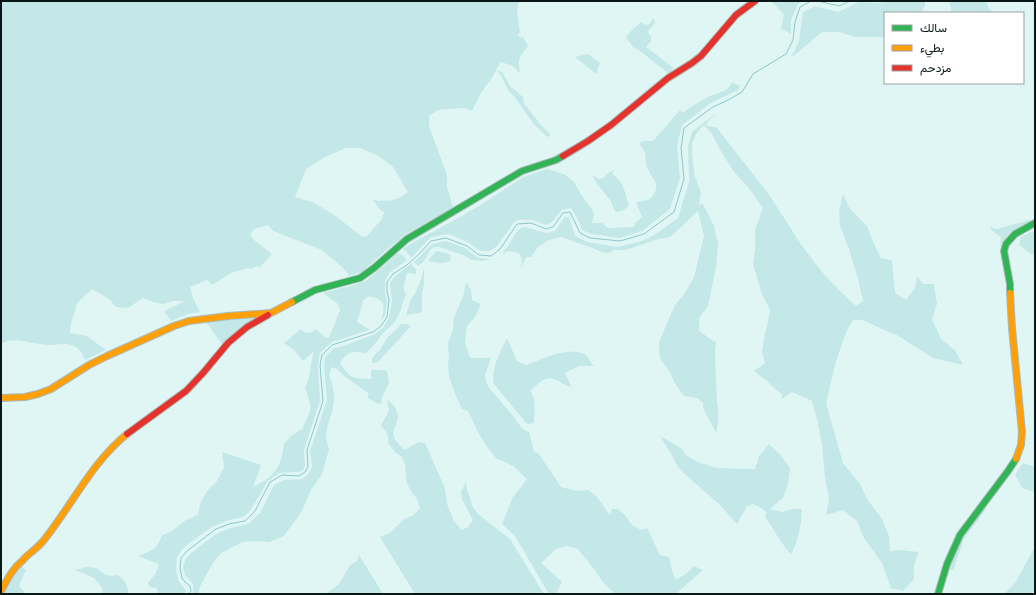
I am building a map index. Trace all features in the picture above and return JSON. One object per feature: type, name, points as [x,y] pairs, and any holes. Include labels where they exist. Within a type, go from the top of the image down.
[{"type":"street","points":[[1,590],[10,574],[21,561],[43,542],[100,460],[117,442],[186,391],[228,343],[247,327],[315,290],[360,278],[407,239],[522,171],[556,160],[588,141],[626,114],[668,78],[701,56],[736,15],[755,1]]},
{"type":"street","points":[[938,594],[944,572],[960,535],[1008,471],[1016,459],[1021,445],[1022,432],[1012,328],[1010,284],[1004,251],[1006,244],[1015,234],[1035,223]]},
{"type":"street","points":[[1,398],[25,397],[44,392],[95,362],[189,320],[271,313]]},
{"type":"shaded area","points":[[1,1],[519,1],[517,10],[520,32],[518,36],[523,37],[528,46],[519,59],[521,74],[511,65],[500,62],[492,78],[482,91],[472,111],[464,108],[438,110],[429,116],[429,126],[447,175],[447,187],[453,207],[406,234],[363,271],[348,276],[341,266],[322,250],[273,231],[268,225],[254,229],[250,235],[272,254],[259,268],[257,266],[251,269],[248,268],[231,273],[212,285],[207,280],[190,287],[193,298],[200,312],[188,314],[171,321],[164,311],[185,301],[174,301],[163,304],[143,298],[128,308],[116,307],[109,299],[92,289],[77,303],[70,333],[87,336],[106,350],[85,360],[78,349],[68,344],[44,345],[12,340],[1,344]],"holes":[[[346,148],[360,148],[379,156],[393,167],[408,192],[392,200],[373,200],[380,210],[384,212],[382,219],[366,237],[361,236],[337,217],[315,203],[295,197],[306,169],[325,157]]]},
{"type":"shaded area","points":[[771,1],[803,1],[798,4],[791,20],[791,34],[781,29],[784,14]]},
{"type":"shaded area","points":[[891,1],[925,1],[925,5],[922,12],[884,12],[884,37],[855,37],[839,32],[822,32],[791,58],[799,41],[803,12],[815,6],[838,12],[859,2],[878,3]]},
{"type":"shaded area","points":[[949,1],[986,1],[989,9],[993,12],[952,12]]},
{"type":"shaded area","points":[[654,18],[655,23],[648,33],[651,36],[651,41],[646,47],[674,68],[668,73],[633,47],[626,38],[641,22],[645,25],[649,24]]},
{"type":"shaded area","points":[[588,54],[600,63],[596,74],[575,57]]},
{"type":"shaded area","points":[[496,70],[502,72],[510,86],[523,97],[524,103],[539,123],[551,135],[547,137],[533,123],[508,90],[501,75]]},
{"type":"shaded area","points":[[732,82],[740,86],[738,90],[711,103],[682,125],[677,146],[680,178],[670,209],[642,231],[620,238],[591,234],[582,230],[571,208],[562,210],[551,223],[546,225],[533,220],[519,220],[514,222],[497,246],[490,251],[480,251],[469,243],[449,234],[431,237],[411,258],[403,249],[479,206],[523,177],[547,169],[564,174],[573,181],[592,209],[594,215],[592,223],[602,223],[608,228],[634,227],[635,223],[642,217],[636,202],[650,199],[655,192],[656,186],[655,181],[647,167],[645,152],[639,144],[642,141],[653,141],[680,110],[683,113],[708,97],[725,90]]},
{"type":"shaded area","points":[[716,113],[705,125],[717,128],[770,196],[802,246],[823,273],[856,306],[863,301],[849,249],[840,226],[839,211],[843,194],[850,209],[867,226],[881,258],[892,260],[895,293],[906,300],[915,288],[917,276],[923,284],[934,284],[937,304],[932,319],[941,339],[955,350],[963,365],[933,358],[897,335],[863,320],[853,320],[847,330],[836,361],[826,403],[843,463],[860,484],[867,499],[882,519],[889,536],[890,551],[898,550],[919,552],[914,565],[914,579],[903,591],[891,588],[882,563],[864,538],[857,521],[843,510],[826,515],[829,499],[822,445],[812,401],[792,392],[782,399],[782,394],[754,371],[765,363],[762,352],[770,310],[762,294],[753,264],[755,229],[763,208],[748,187],[735,173],[712,134],[704,125],[696,134],[692,144],[692,155],[695,177],[701,192],[699,205],[703,204],[714,226],[718,244],[716,267],[708,306],[699,318],[699,331],[716,342],[715,352],[718,425],[716,433],[704,410],[703,403],[697,398],[684,396],[670,372],[660,359],[659,350],[659,342],[675,305],[685,293],[694,277],[704,236],[698,211],[670,237],[658,239],[626,250],[614,250],[609,253],[601,252],[561,237],[549,240],[538,247],[531,257],[526,257],[521,268],[522,259],[520,254],[508,251],[502,254],[519,229],[525,227],[547,233],[555,231],[564,218],[569,217],[575,236],[588,242],[617,247],[642,241],[656,234],[678,218],[689,182],[688,147],[692,132]]},
{"type":"shaded area","points":[[615,169],[612,174],[622,184],[629,205],[624,210],[616,212],[610,200],[592,175],[599,179],[604,178]]},
{"type":"shaded area","points":[[1029,220],[1034,221],[1009,234],[1000,247],[1001,237],[991,230],[990,227],[997,229]]},
{"type":"shaded area","points":[[1035,230],[1035,255],[1031,254],[1019,245],[1021,237]]},
{"type":"shaded area","points":[[446,241],[465,248],[478,258],[491,259],[482,261],[472,260],[463,255],[439,247],[434,247],[431,249],[424,261],[418,266],[414,262],[432,244]]},
{"type":"shaded area","points":[[438,251],[451,255],[450,261],[442,263],[428,261],[435,252]]},
{"type":"shaded area","points":[[397,254],[401,254],[407,260],[390,272],[385,281],[385,294],[387,301],[385,315],[381,321],[384,308],[382,303],[371,297],[363,300],[357,322],[370,330],[332,342],[320,353],[318,365],[320,401],[304,450],[305,466],[303,470],[298,472],[279,473],[268,481],[250,511],[243,517],[229,520],[212,527],[184,547],[177,557],[176,569],[178,580],[186,591],[184,594],[158,594],[157,588],[150,587],[148,583],[156,573],[159,564],[138,556],[147,553],[156,547],[162,535],[171,532],[186,520],[198,515],[200,504],[207,491],[217,481],[224,467],[222,452],[261,465],[253,487],[271,476],[278,467],[284,444],[291,436],[302,429],[310,412],[310,404],[305,387],[309,378],[314,351],[303,361],[294,350],[284,343],[301,329],[304,332],[310,333],[316,329],[325,337],[329,338],[340,310],[338,304],[323,293],[367,280]]},
{"type":"shaded area","points":[[411,264],[416,269],[416,274],[407,273],[404,292],[407,294],[394,323],[383,333],[365,354],[353,352],[347,354],[340,363],[349,375],[360,379],[371,379],[371,370],[387,371],[389,383],[382,397],[381,404],[368,398],[368,393],[344,376],[337,369],[332,367],[329,375],[333,387],[334,400],[326,438],[329,449],[322,474],[311,490],[302,511],[284,536],[269,542],[243,542],[221,553],[214,561],[204,579],[199,589],[199,594],[193,594],[193,584],[185,575],[183,567],[186,558],[216,534],[230,528],[248,524],[260,513],[274,485],[284,480],[302,479],[309,474],[312,467],[310,451],[327,400],[324,366],[325,357],[334,348],[373,335],[383,328],[389,318],[392,301],[390,283],[394,277]]},
{"type":"shaded area","points":[[424,268],[422,311],[420,313],[406,315],[411,299],[415,294]]},
{"type":"shaded area","points":[[466,282],[471,290],[472,300],[481,304],[475,317],[467,326],[465,343],[470,358],[491,358],[485,375],[486,382],[490,389],[522,428],[529,432],[534,451],[539,454],[561,487],[577,491],[589,490],[597,497],[610,515],[612,509],[617,509],[624,514],[632,525],[641,530],[647,528],[660,555],[669,557],[672,571],[676,580],[687,573],[694,566],[703,570],[678,592],[678,594],[615,594],[603,582],[578,549],[567,546],[556,549],[541,563],[562,582],[556,594],[549,594],[515,536],[502,524],[513,497],[527,479],[513,466],[496,458],[487,447],[468,411],[462,409],[449,376],[448,343],[453,329],[454,317],[463,297]]},
{"type":"shaded area","points":[[256,318],[244,324],[222,344],[206,322],[224,320]]},
{"type":"shaded area","points":[[400,324],[407,324],[411,326],[378,362],[372,363],[372,359],[376,353]]},
{"type":"shaded area","points":[[507,338],[517,361],[527,365],[555,354],[563,352],[578,352],[587,356],[594,366],[579,366],[565,373],[572,388],[550,378],[542,381],[530,391],[534,398],[535,411],[534,423],[529,424],[526,423],[494,384],[493,378],[495,366]]},
{"type":"shaded area","points":[[387,400],[397,411],[398,418],[393,434],[404,450],[419,442],[425,443],[445,488],[447,504],[454,521],[462,530],[468,527],[473,520],[462,500],[461,492],[466,481],[467,490],[476,512],[510,539],[544,594],[415,594],[380,537],[390,533],[404,519],[414,515],[420,508],[417,499],[410,490],[406,480],[405,465],[402,457],[396,453],[388,443],[387,434],[381,426],[389,410]]},
{"type":"shaded area","points":[[660,436],[681,448],[687,456],[698,462],[716,468],[755,469],[759,456],[769,444],[780,454],[790,468],[788,484],[783,498],[770,509],[782,512],[793,509],[802,509],[799,532],[791,554],[765,517],[766,512],[763,509],[753,504],[747,506],[737,524],[720,505],[678,467]]},
{"type":"shaded area","points":[[1023,463],[1035,467],[1035,492],[1022,488],[1015,475]]},
{"type":"shaded area","points":[[985,508],[986,509],[963,540],[953,570],[949,569],[960,542]]},
{"type":"shaded area","points":[[1035,547],[1035,590],[1030,594],[1004,594],[1015,583]]},
{"type":"shaded area","points":[[359,555],[383,594],[324,594],[339,584],[350,565],[357,561]]},
{"type":"shaded area","points":[[20,565],[26,570],[19,586],[26,594],[3,594],[14,573]]},
{"type":"shaded area","points":[[87,567],[97,568],[106,575],[117,575],[122,578],[129,594],[102,594],[103,589],[94,578],[75,570]]},
{"type":"waterway","points":[[189,594],[191,591],[190,586],[182,578],[180,568],[181,558],[187,551],[216,529],[229,524],[245,521],[255,511],[270,482],[282,475],[299,476],[305,472],[308,467],[307,450],[323,401],[320,365],[322,355],[332,345],[373,332],[381,326],[387,317],[389,300],[387,282],[393,274],[407,265],[431,241],[446,238],[467,246],[479,255],[491,256],[500,249],[517,224],[531,223],[546,229],[553,227],[563,213],[570,212],[580,233],[590,238],[620,241],[644,234],[674,212],[684,179],[681,148],[684,128],[713,107],[742,92],[753,74],[786,54],[793,40],[795,22],[800,7],[811,1]]},
{"type":"waterway","points":[[818,1],[839,6],[850,1]]},
{"type":"traffic: fast","points":[[292,302],[315,290],[360,278],[374,268],[407,239],[522,171],[556,160],[563,156]]},
{"type":"traffic: fast","points":[[1010,293],[1010,284],[1004,251],[1006,244],[1015,234],[1035,223]]},
{"type":"traffic: fast","points":[[938,594],[947,564],[960,535],[1016,459]]},
{"type":"traffic: slow","points":[[1010,293],[1022,432],[1021,445],[1016,459]]},
{"type":"traffic: slow","points":[[1,398],[25,397],[51,389],[89,365],[107,356],[174,326],[189,321],[271,313],[292,302]]},
{"type":"traffic: slow","points":[[1,591],[15,568],[39,546],[54,527],[103,457],[127,434]]},
{"type":"traffic: jam","points":[[563,156],[611,125],[668,78],[701,56],[736,15],[755,1]]},
{"type":"traffic: jam","points":[[127,434],[186,391],[228,343],[247,327],[268,315]]}]
